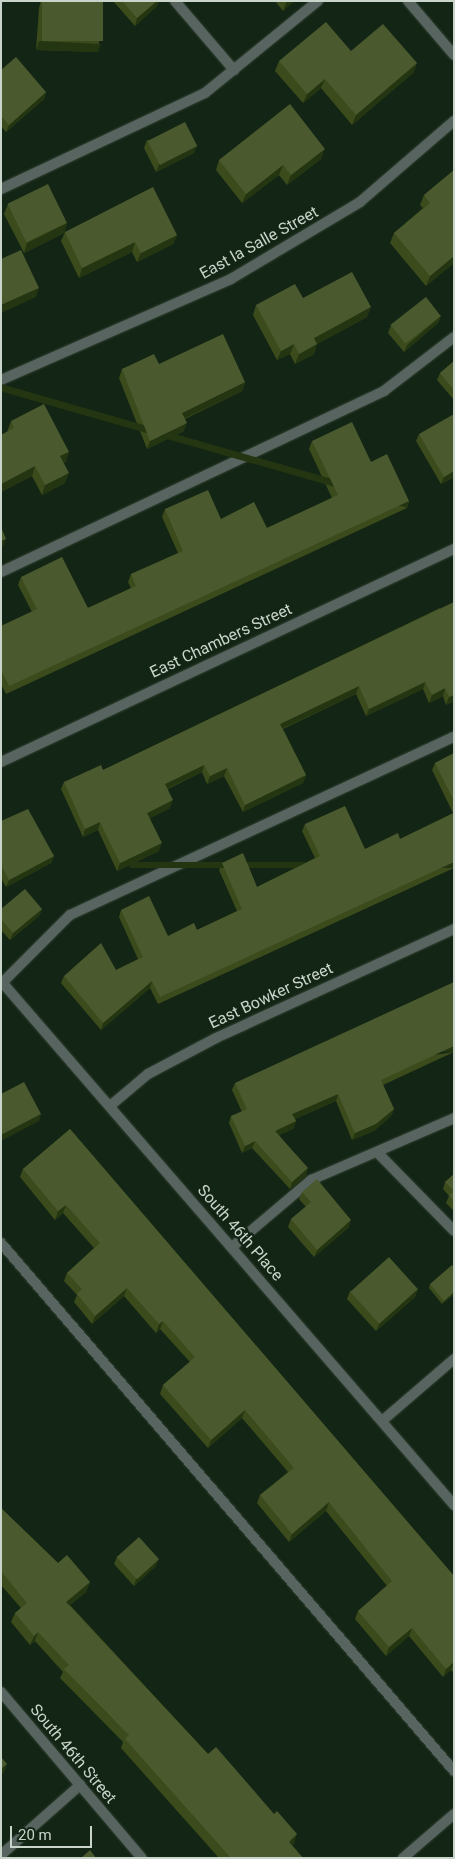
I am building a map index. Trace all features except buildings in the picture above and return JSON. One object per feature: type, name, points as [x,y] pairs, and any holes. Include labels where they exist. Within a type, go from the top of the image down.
[{"type":"street","points":[[175,1],[234,70]]},
{"type":"street","points":[[1,189],[204,93],[318,1]]},
{"type":"street","points":[[408,1],[454,55]]},
{"type":"street","name":"East la Salle Street","points":[[1,380],[232,279],[360,202],[454,121]]},
{"type":"street","points":[[1,572],[384,391],[454,337]]},
{"type":"street","name":"East Chambers Street","points":[[1,762],[454,549]]},
{"type":"street","points":[[2,982],[70,914],[454,737]]},
{"type":"street","name":"East Bowker Street","points":[[110,1106],[148,1074],[216,1038],[454,929]]},
{"type":"street","name":"South 46th Place","points":[[2,982],[454,1505]]},
{"type":"street","points":[[232,1247],[310,1180],[454,1118]]},
{"type":"street","points":[[377,1152],[454,1231]]},
{"type":"street","points":[[1,1243],[454,1771]]},
{"type":"street","points":[[382,1421],[454,1360]]},
{"type":"street","name":"South 46th Street","points":[[1,1692],[142,1858]]},
{"type":"street","points":[[1,1855],[80,1785]]},
{"type":"street","points":[[403,1858],[454,1814]]}]
